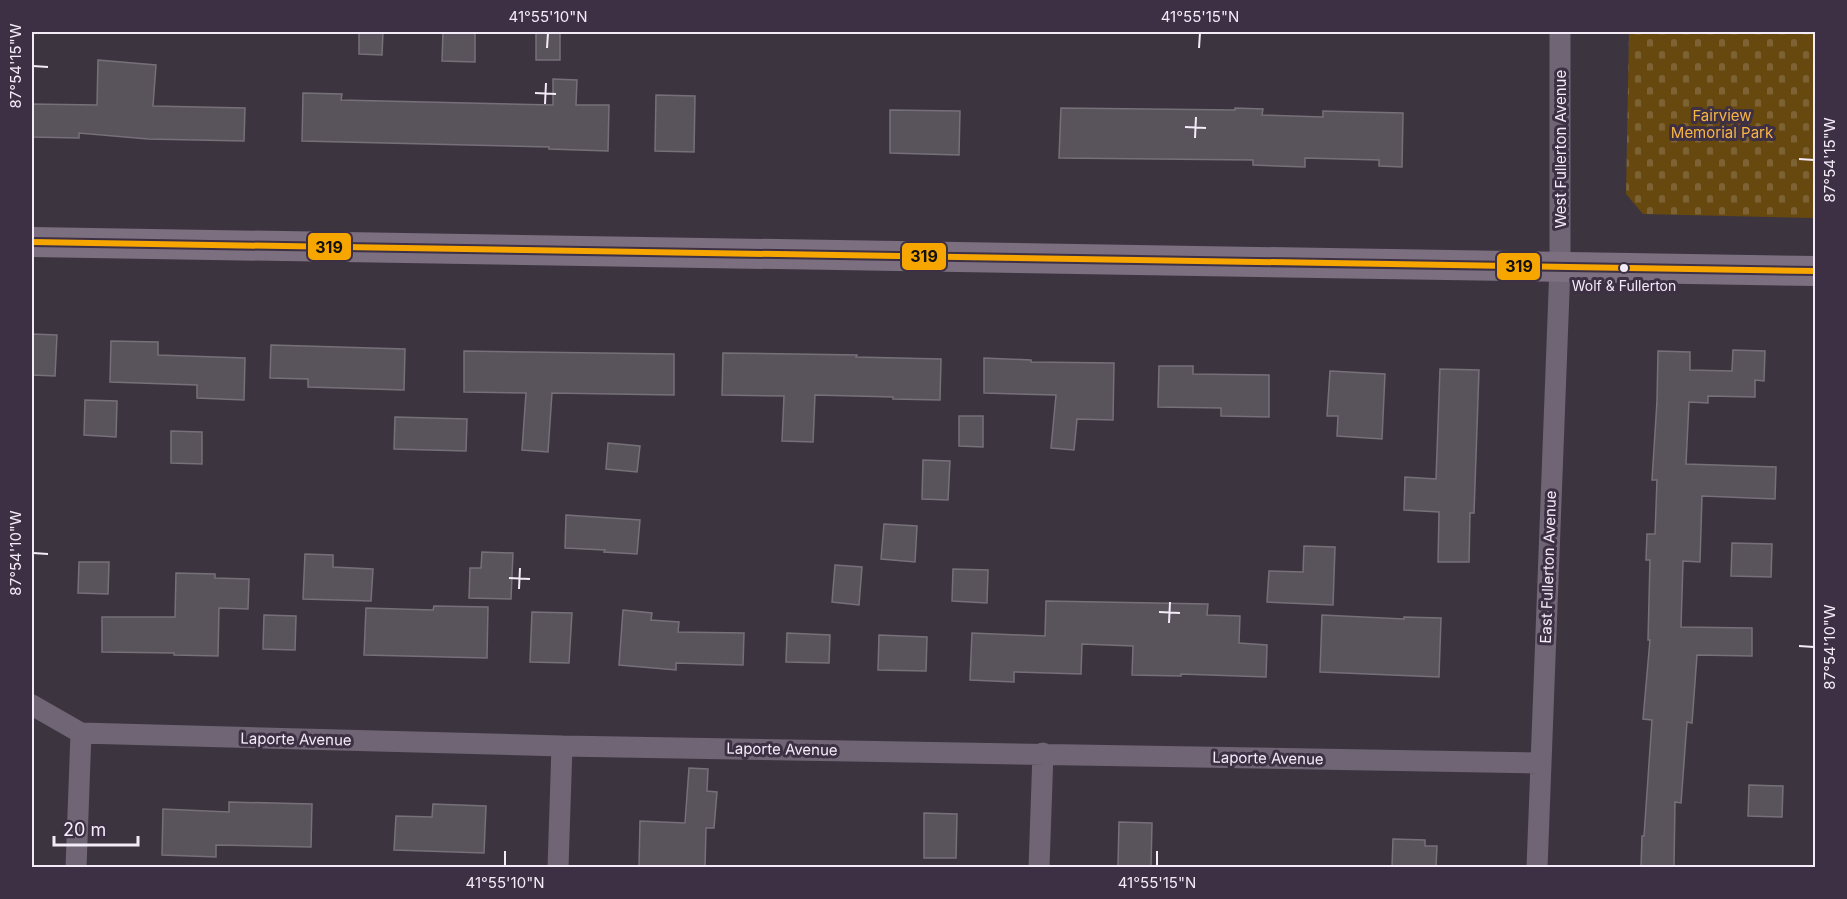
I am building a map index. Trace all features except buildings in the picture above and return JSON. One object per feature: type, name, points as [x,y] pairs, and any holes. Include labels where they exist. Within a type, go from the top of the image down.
[{"type":"main road","points":[[32,242],[1815,271]]},
{"type":"street","name":"West Fullerton Avenue","points":[[1560,32],[1560,266]]},
{"type":"street","name":"East Fullerton Avenue","points":[[1536,867],[1560,266]]},
{"type":"street","name":"Laporte Avenue","points":[[32,705],[81,734],[562,746],[1540,763]]},
{"type":"street","points":[[76,867],[81,734]]},
{"type":"street","points":[[558,867],[562,746]]},
{"type":"street","points":[[1039,867],[1043,753]]},
{"type":"green space","name":"Fairview Memorial Park","points":[[1629,32],[1815,32],[1815,218],[1643,214],[1626,194]]},
{"type":"transit line","name":"319","points":[[32,242],[1816,271]]},
{"type":"place","name":"Wolf & Fullerton","points":[[1624,268]]}]
